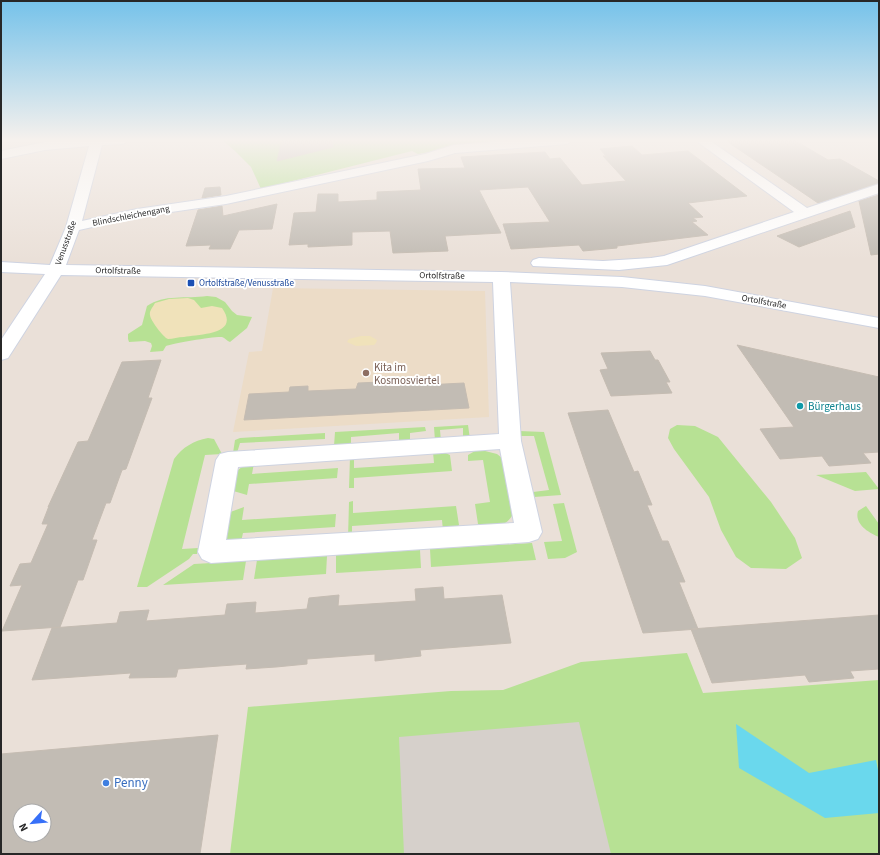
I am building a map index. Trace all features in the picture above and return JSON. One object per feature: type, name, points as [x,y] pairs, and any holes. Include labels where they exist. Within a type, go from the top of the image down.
[{"type":"street","name":"Venusstraße","points":[[1,354],[56,270],[73,227],[86,180]]},
{"type":"street","name":"Blindschleichengang","points":[[73,227],[137,213],[226,200],[321,180]]},
{"type":"street","points":[[757,180],[805,213]]},
{"type":"street","points":[[167,272],[181,260],[539,270],[650,264],[667,260],[879,188]]},
{"type":"street","name":"Ortolfstraße","points":[[1,267],[56,270],[501,277],[539,270],[705,292],[879,323]]},
{"type":"street","points":[[501,277],[510,441],[528,532],[211,552],[228,460],[510,441]]},
{"type":"shaded area","name":"Kita im Kosmosviertel","points":[[273,288],[485,291],[489,417],[233,432],[249,352],[262,351]]},
{"type":"shaded area","points":[[579,722],[611,854],[404,854],[399,737]]},
{"type":"green space","points":[[257,180],[297,180],[261,189]]},
{"type":"green space","points":[[216,297],[225,302],[237,315],[252,317],[247,328],[230,342],[222,337],[212,338],[170,345],[166,346],[163,351],[150,352],[152,346],[151,343],[145,341],[129,342],[128,334],[142,325],[147,306],[154,302],[168,298]]},
{"type":"green space","points":[[468,425],[470,439],[463,440],[463,428],[440,430],[441,441],[435,441],[434,427]]},
{"type":"green space","points":[[677,425],[695,426],[718,437],[771,502],[795,538],[802,558],[786,569],[751,568],[736,557],[721,530],[709,497],[674,449],[668,438],[670,429]]},
{"type":"green space","points":[[425,427],[426,431],[410,433],[410,442],[399,443],[399,433],[351,437],[351,446],[334,446],[335,432]]},
{"type":"green space","points":[[519,431],[544,432],[561,495],[534,497],[533,492],[549,490],[534,436],[520,436]]},
{"type":"green space","points":[[325,433],[325,439],[240,443],[237,453],[233,453],[235,440],[240,438]]},
{"type":"green space","points":[[208,438],[214,439],[222,454],[205,455],[182,549],[198,548],[197,554],[193,554],[189,559],[147,587],[137,587],[174,459],[189,445]]},
{"type":"green space","points":[[481,450],[497,454],[502,458],[514,512],[512,517],[502,525],[484,528],[478,524],[475,504],[490,502],[483,460],[468,461],[468,455],[475,451]]},
{"type":"green space","points":[[433,452],[443,452],[450,455],[452,471],[354,478],[354,488],[349,488],[350,457],[354,457],[354,468],[434,463]]},
{"type":"green space","points":[[254,463],[252,474],[338,468],[337,478],[249,484],[247,495],[230,490],[233,479],[239,469]]},
{"type":"green space","points":[[866,472],[879,489],[855,491],[816,475]]},
{"type":"green space","points":[[353,501],[353,513],[456,506],[459,525],[454,531],[443,531],[442,520],[352,526],[352,538],[348,538],[349,502]]},
{"type":"green space","points":[[564,503],[577,552],[565,558],[548,559],[544,542],[562,541],[553,504]]},
{"type":"green space","points":[[866,506],[879,524],[879,537],[863,527],[858,520],[858,511]]},
{"type":"green space","points":[[244,507],[242,520],[336,514],[335,527],[243,533],[240,546],[225,541],[225,514]]},
{"type":"green space","points":[[532,543],[536,560],[431,567],[430,549]]},
{"type":"green space","points":[[420,550],[421,568],[336,573],[336,555]]},
{"type":"green space","points":[[327,556],[326,574],[254,579],[257,560]]},
{"type":"green space","points":[[246,561],[243,580],[163,585],[194,564]]},
{"type":"green space","points":[[687,653],[703,693],[879,680],[879,854],[230,854],[248,707],[451,691],[503,690],[581,662]]},
{"type":"sand","points":[[188,298],[194,300],[201,308],[212,306],[222,308],[226,317],[226,324],[216,332],[208,334],[170,339],[166,338],[152,321],[150,314],[151,309],[155,303],[169,299]]},
{"type":"sand","points":[[361,336],[370,336],[377,340],[376,343],[374,345],[356,346],[347,342],[349,339]]},
{"type":"water","points":[[736,724],[809,773],[876,760],[879,775],[879,813],[825,818],[739,768]]},
{"type":"building","points":[[420,180],[578,180],[582,185],[626,181],[625,180],[726,180],[747,196],[688,203],[703,217],[693,218],[697,221],[692,222],[708,235],[617,246],[617,248],[583,251],[579,245],[511,249],[503,224],[550,222],[528,187],[479,190],[501,233],[445,236],[448,251],[393,253],[390,231],[352,232],[352,245],[308,247],[308,244],[289,245],[294,213],[316,212],[318,194],[338,194],[338,202],[377,200],[377,192],[421,190]]},
{"type":"building","points":[[784,180],[879,181],[879,183],[818,203]]},
{"type":"building","points":[[220,187],[221,195],[202,198],[205,188]]},
{"type":"building","points":[[879,195],[879,254],[871,255],[859,201]]},
{"type":"building","points":[[277,204],[272,229],[239,230],[230,249],[209,249],[211,245],[186,246],[198,210],[222,206],[223,216]]},
{"type":"building","points":[[850,211],[855,227],[799,247],[777,236]]},
{"type":"building","name":"Bürgerhaus","points":[[737,345],[879,377],[879,452],[863,453],[871,463],[829,466],[822,456],[780,459],[760,429],[794,427]]},
{"type":"building","points":[[650,351],[655,360],[658,360],[670,382],[666,382],[672,393],[611,396],[600,370],[608,369],[601,353]]},
{"type":"building","points":[[161,360],[148,398],[152,398],[126,469],[122,470],[110,503],[106,503],[92,540],[97,540],[83,580],[78,580],[60,627],[2,631],[22,585],[10,586],[20,564],[31,563],[48,524],[42,524],[49,506],[48,507],[78,442],[88,441],[122,362]]},
{"type":"building","points":[[424,380],[425,385],[464,383],[469,408],[244,420],[249,394],[289,392],[290,387],[308,386],[308,391],[356,389],[358,383]]},
{"type":"building","points":[[608,410],[634,472],[638,471],[652,505],[647,505],[662,541],[668,541],[685,582],[679,582],[698,629],[643,633],[568,413]]},
{"type":"building","points":[[443,587],[444,599],[502,595],[511,643],[420,650],[421,656],[375,661],[375,654],[307,659],[307,664],[276,667],[246,669],[247,664],[178,669],[176,677],[129,678],[131,673],[32,680],[52,628],[117,623],[120,612],[149,610],[146,621],[225,615],[227,604],[256,602],[255,613],[307,609],[309,598],[339,595],[338,606],[416,601],[415,589]]},
{"type":"building","points":[[879,615],[879,669],[850,671],[854,678],[809,682],[805,675],[712,683],[691,629]]},
{"type":"building","name":"Penny","points":[[218,735],[200,854],[1,854],[1,754]]},
{"type":"place","name":"Ortolfstraße/Venusstraße","points":[[191,283]]},
{"type":"place","name":"Kita im Kosmosviertel","points":[[366,373]]},
{"type":"place","name":"Bürgerhaus","points":[[800,406]]},
{"type":"place","name":"Penny","points":[[106,783]]}]
